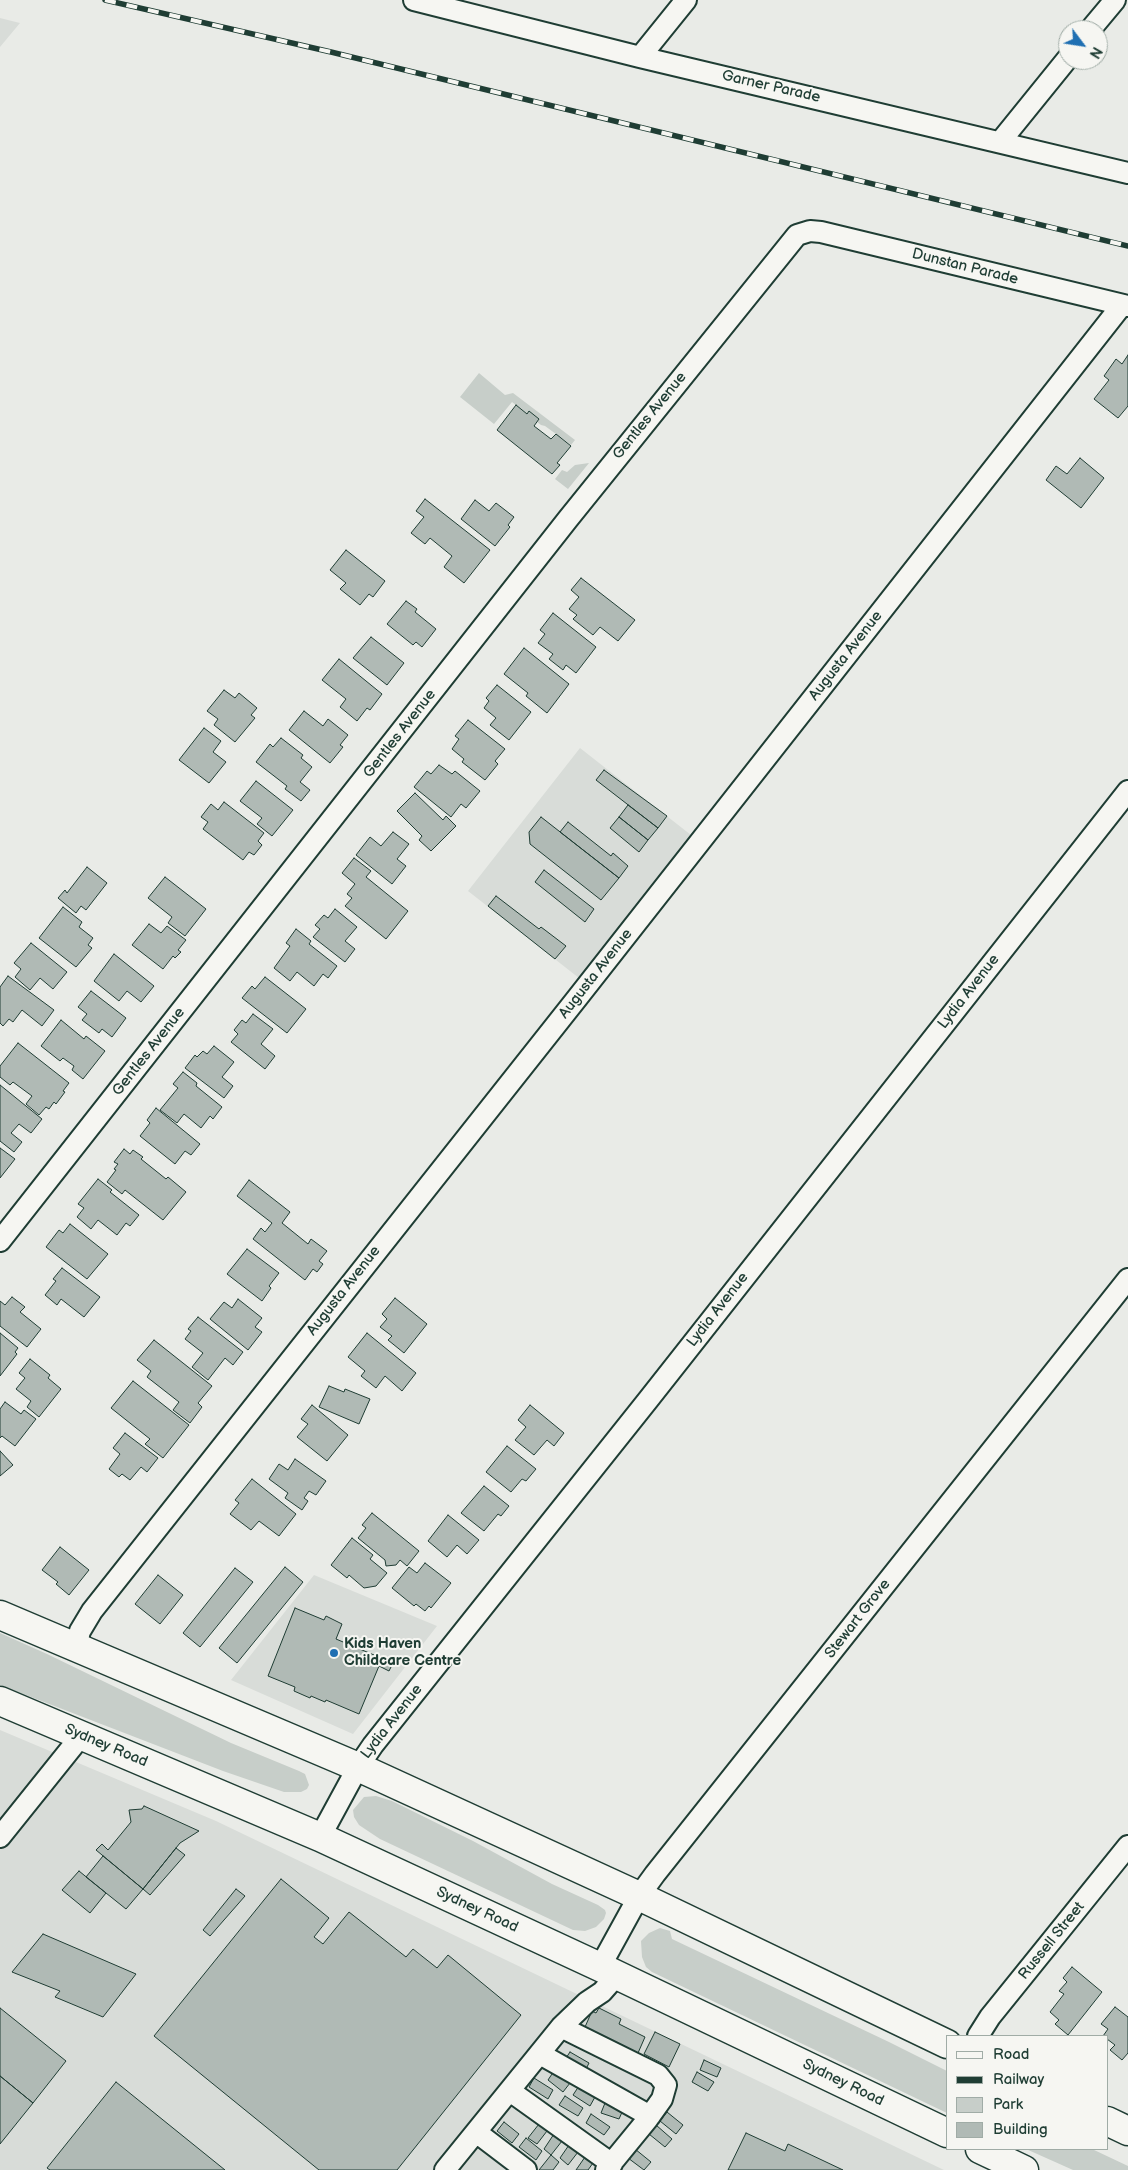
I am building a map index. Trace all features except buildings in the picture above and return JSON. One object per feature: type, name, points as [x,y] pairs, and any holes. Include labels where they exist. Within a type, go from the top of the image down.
[{"type":"highway","points":[[0,1615],[358,1767],[639,1896],[946,2044]]},
{"type":"highway","name":"Sydney Road","points":[[0,1701],[320,1837],[609,1971],[946,2133]]},
{"type":"highway","points":[[1108,2121],[1128,2131]]},
{"type":"highway","points":[[982,2150],[1024,2170]]},
{"type":"street","name":"Garner Parade","points":[[414,0],[640,57],[1128,173]]},
{"type":"street","points":[[640,57],[686,0]]},
{"type":"street","points":[[1098,20],[1115,0]]},
{"type":"street","points":[[1000,142],[1058,70]]},
{"type":"street","name":"Dunstan Parade","points":[[803,232],[821,232],[1125,305]]},
{"type":"street","name":"Gentles Avenue","points":[[0,1241],[568,518],[790,241],[803,232]]},
{"type":"street","name":"Augusta Avenue","points":[[76,1647],[80,1631],[92,1610],[1125,305]]},
{"type":"street","name":"Lydia Avenue","points":[[320,1837],[358,1767],[373,1745],[660,1385],[1128,791]]},
{"type":"street","name":"Stewart Grove","points":[[446,2170],[562,2027],[587,2002],[602,1992],[639,1896],[1128,1279]]},
{"type":"street","points":[[0,1837],[81,1736]]},
{"type":"street","name":"Russell Street","points":[[979,2035],[990,2017],[1128,1846]]},
{"type":"street","points":[[510,2091],[609,2167],[650,2116],[665,2092],[666,2085],[658,2075],[562,2027]]},
{"type":"street","points":[[540,2054],[650,2116]]},
{"type":"street","points":[[476,2132],[526,2170]]},
{"type":"shaded area","points":[[0,18],[20,23],[0,47]]},
{"type":"shaded area","points":[[580,748],[691,835],[579,978],[468,891]]},
{"type":"shaded area","name":"Kids Haven Childcare Centre","points":[[314,1575],[437,1626],[353,1734],[231,1680]]},
{"type":"shaded area","points":[[0,1730],[216,1821],[944,2170],[0,2170]]},
{"type":"green space","points":[[479,373],[505,395],[513,393],[575,440],[571,445],[537,422],[539,419],[527,414],[512,402],[494,424],[460,397]]},
{"type":"green space","points":[[589,463],[568,489],[555,479],[562,470],[567,472],[575,465]]},
{"type":"green space","points":[[0,1633],[231,1743],[305,1774],[309,1785],[307,1789],[301,1792],[284,1792],[223,1771],[0,1685]]},
{"type":"green space","points":[[376,1796],[392,1801],[473,1841],[552,1884],[598,1905],[605,1910],[604,1919],[596,1927],[585,1931],[573,1930],[380,1839],[359,1825],[354,1817],[353,1810],[364,1797]]},
{"type":"green space","points":[[660,1928],[670,1931],[672,1939],[946,2070],[946,2113],[652,1972],[646,1967],[642,1957],[641,1941],[649,1933]]},
{"type":"green space","points":[[1028,2150],[1094,2150],[1128,2166],[1128,2170],[1073,2170]]},
{"type":"railway","points":[[105,0],[331,52],[1128,246]]},
{"type":"place","name":"Kids Haven Childcare Centre","points":[[334,1653]]}]
